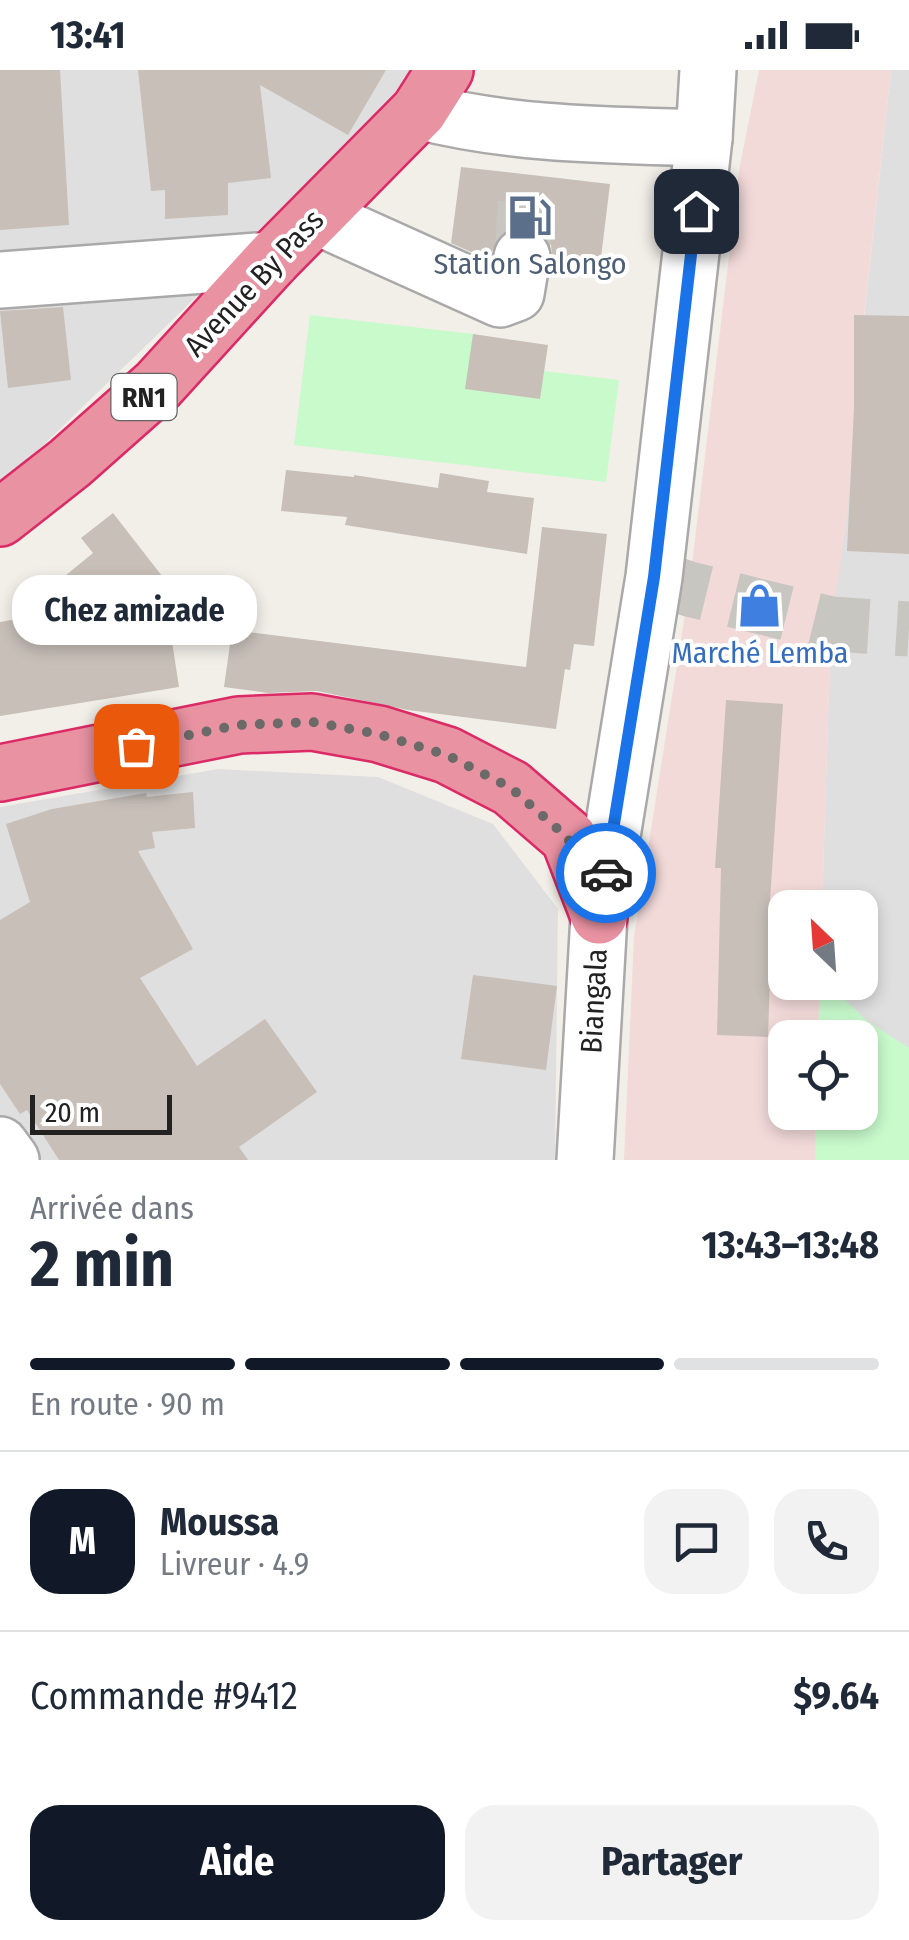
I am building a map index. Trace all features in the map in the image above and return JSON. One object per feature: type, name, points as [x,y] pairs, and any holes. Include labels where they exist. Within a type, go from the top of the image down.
[{"type":"highway","name":"Avenue By Pass","points":[[0,518],[70,463],[158,385],[432,90]]},
{"type":"highway","points":[[0,772],[238,725],[312,722],[378,734],[447,755],[511,788],[568,838],[599,916]]},
{"type":"street","name":"Biangala","points":[[586,1160],[599,916],[654,577],[704,138],[708,70]]},
{"type":"street","points":[[432,90],[472,125],[529,154],[704,138]]},
{"type":"street","points":[[316,216],[500,299],[516,293],[522,258]]},
{"type":"street","points":[[0,280],[272,260]]},
{"type":"street","points":[[0,1144],[10,1160]]},
{"type":"shaded area","points":[[0,70],[421,70],[412,88],[0,487]]},
{"type":"shaded area","name":"Marché Lemba","points":[[759,70],[891,70],[861,344],[847,517],[831,624],[823,890],[768,890],[768,1000],[819,1000],[819,1020],[768,1020],[768,1130],[816,1130],[815,1160],[624,1160],[634,937],[689,589],[740,165]]},
{"type":"shaded area","points":[[891,70],[909,70],[909,1160],[815,1160],[816,1130],[878,1130],[878,1020],[819,1020],[819,1000],[878,1000],[878,890],[823,890],[831,624]]},
{"type":"shaded area","points":[[218,769],[378,777],[493,824],[558,909],[555,1160],[0,1160],[0,807]]},
{"type":"green space","points":[[310,315],[473,334],[466,389],[539,399],[544,371],[619,380],[606,482],[294,445]]},
{"type":"green space","points":[[819,1000],[845,1000],[866,1020],[819,1020]]},
{"type":"green space","points":[[878,1028],[909,1048],[909,1160],[815,1160],[816,1130],[878,1130]]},
{"type":"building","points":[[0,70],[60,70],[69,225],[0,230]]},
{"type":"building","points":[[138,70],[386,70],[348,135],[260,85],[271,178],[228,183],[228,215],[165,219],[165,190],[151,191]]},
{"type":"building","name":"Station Salongo","points":[[461,167],[610,184],[600,266],[553,261],[551,245],[543,234],[528,226],[512,228],[499,236],[491,254],[471,252],[451,243]]},
{"type":"building","points":[[63,307],[71,380],[8,388],[0,311]]},
{"type":"building","points":[[854,315],[909,316],[909,554],[847,551]]},
{"type":"building","points":[[473,334],[548,345],[540,399],[465,389]]},
{"type":"building","points":[[286,470],[354,475],[438,488],[440,473],[489,481],[487,492],[534,498],[527,554],[345,525],[347,517],[281,511]]},
{"type":"building","points":[[113,513],[162,576],[179,687],[0,716],[0,622],[74,609],[54,585],[93,553],[81,538]]},
{"type":"building","points":[[542,527],[607,534],[594,646],[574,644],[570,670],[565,669],[556,729],[408,710],[317,691],[268,693],[224,687],[232,630],[526,667]]},
{"type":"building","points":[[726,700],[783,704],[768,890],[768,1037],[717,1035],[721,868],[715,868]]},
{"type":"building","points":[[193,792],[195,828],[152,832],[155,848],[138,851],[193,949],[140,978],[197,1066],[265,1019],[317,1092],[239,1147],[248,1160],[59,1160],[27,1110],[20,1114],[0,1084],[0,920],[30,902],[6,824],[52,809],[146,793],[147,797]]},
{"type":"building","points":[[473,975],[557,986],[546,1070],[461,1059]]},
{"type":"tunnel","points":[[522,257],[527,175]]},
{"type":"tunnel","points":[[654,577],[831,624],[909,629]]},
{"type":"way so far","points":[[136,746],[238,725],[312,722],[378,734],[447,755],[511,788],[568,838],[599,916],[606,873]]},
{"type":"place","name":"Station Salongo","points":[[530,217]]},
{"type":"place","name":"Marché Lemba","points":[[760,606]]},
{"type":"place","name":"Chez amizade","points":[[136,746]]},
{"type":"route","points":[[606,873],[654,577],[696,211]]}]
